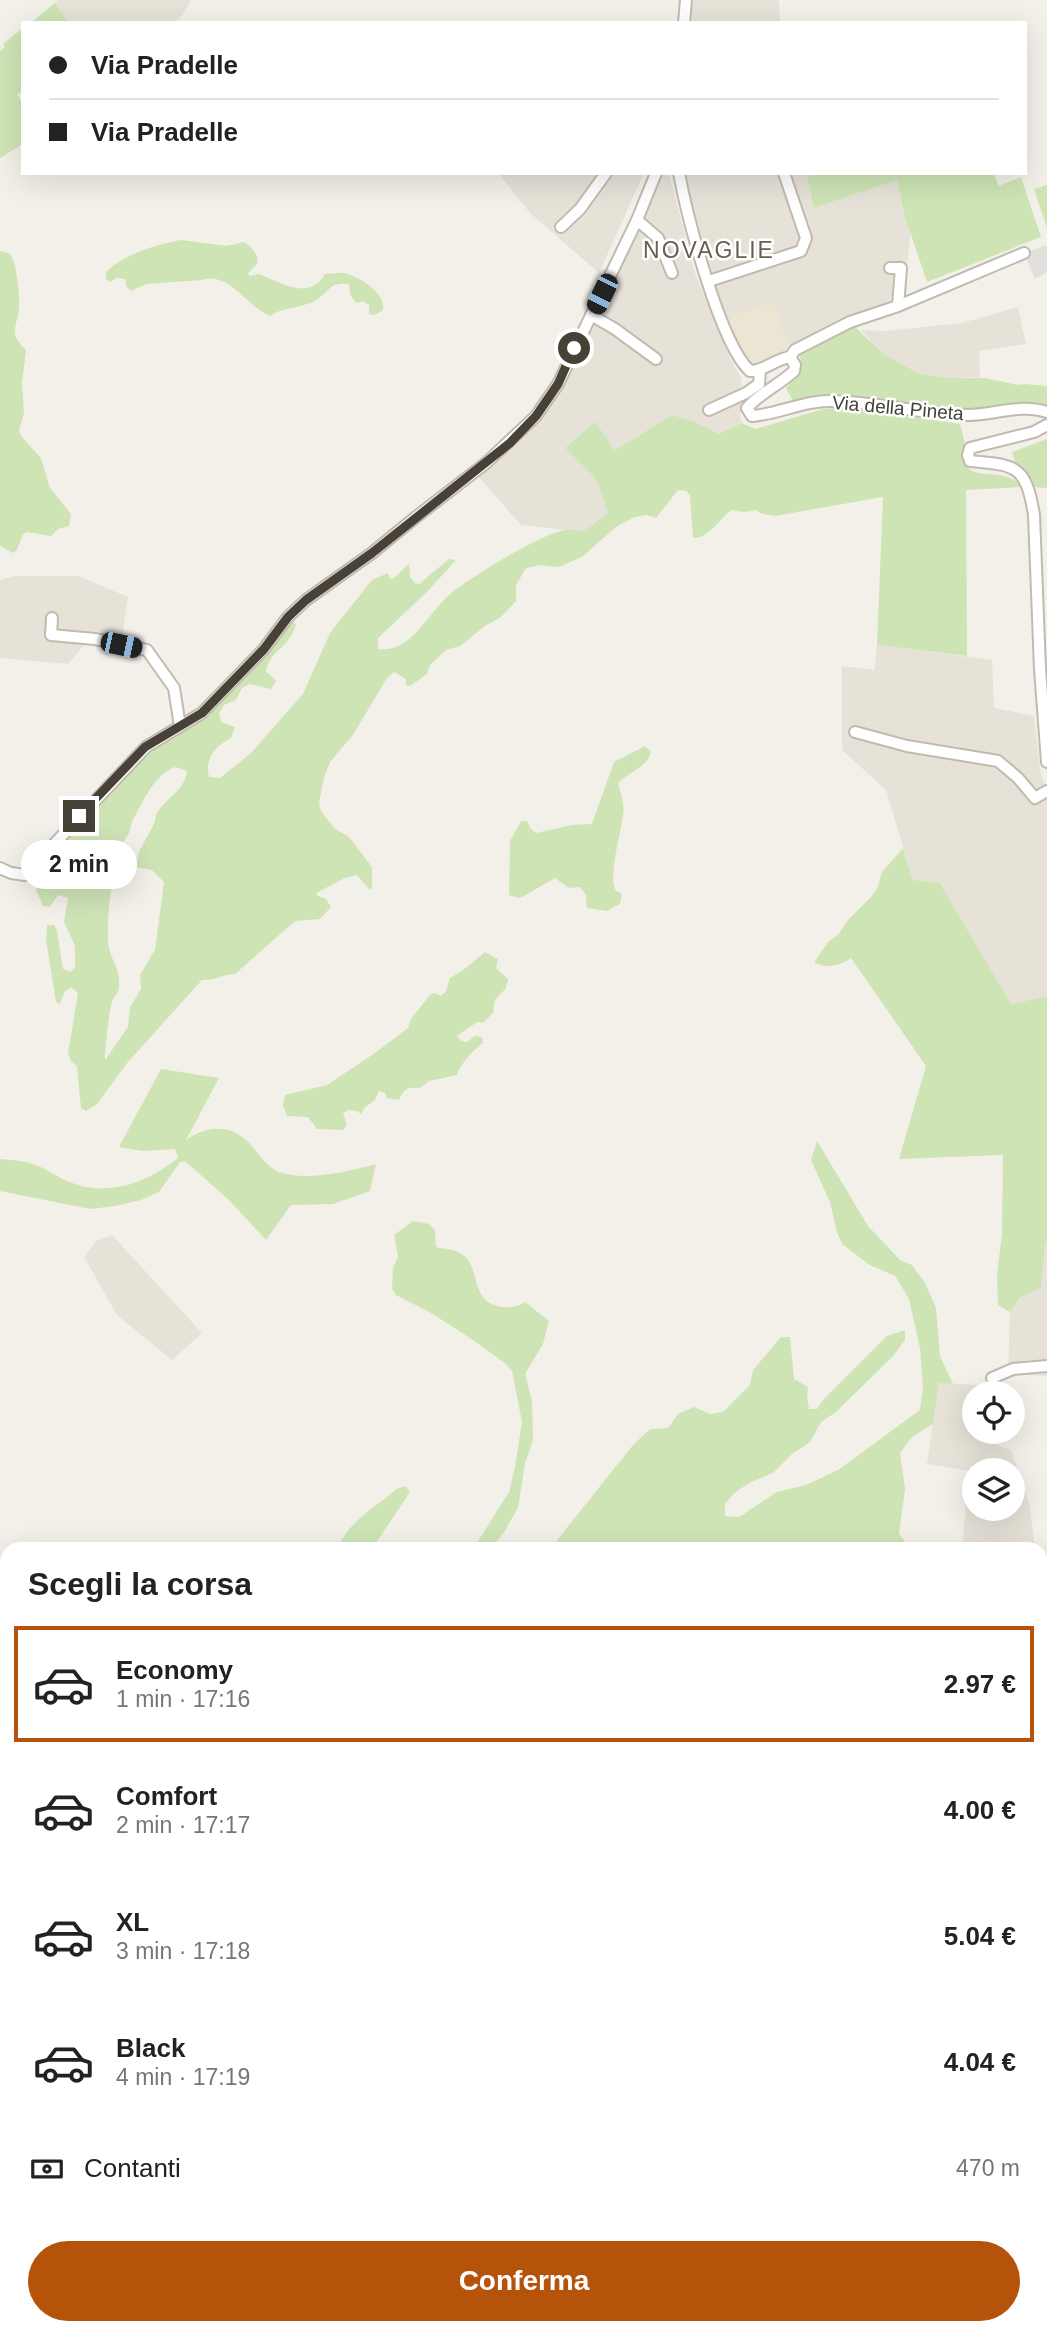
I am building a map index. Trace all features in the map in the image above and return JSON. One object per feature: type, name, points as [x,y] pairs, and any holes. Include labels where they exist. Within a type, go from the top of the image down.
[{"type":"street","points":[[684,21],[686,0]]},
{"type":"street","points":[[561,227],[580,209],[605,175]]},
{"type":"street","points":[[0,868],[10,873],[25,875],[145,747],[202,713],[264,649],[288,617],[306,600],[372,553],[510,443],[536,416],[558,384],[637,220],[655,175]]},
{"type":"street","points":[[679,175],[688,217],[709,281],[738,358],[750,371],[760,371],[782,358],[790,357],[795,350],[850,322],[898,306],[1024,253]]},
{"type":"street","points":[[709,281],[801,251],[806,238],[785,175]]},
{"type":"street","points":[[637,220],[658,238],[672,273]]},
{"type":"street","points":[[890,268],[901,268],[898,306]]},
{"type":"street","points":[[592,315],[656,359]]},
{"type":"street","name":"Via della Pineta","points":[[790,357],[795,365],[794,371],[784,381],[756,398],[747,408],[752,416],[828,401],[969,415],[1018,408],[1034,408],[1047,412]]},
{"type":"street","points":[[709,410],[759,384],[760,371]]},
{"type":"street","name":"Via della Pineta","points":[[1047,425],[1034,432],[970,449],[968,455],[971,461],[1004,464],[1021,472],[1030,490],[1043,611],[1047,761]]},
{"type":"street","points":[[52,618],[51,635],[95,639],[147,650],[174,688],[180,726]]},
{"type":"street","points":[[855,732],[907,746],[998,761],[1035,798],[1047,792]]},
{"type":"street","points":[[992,1378],[1013,1368],[1047,1366]]},
{"type":"shaded area","points":[[59,0],[191,0],[182,16],[175,21],[68,21],[55,3]]},
{"type":"shaded area","points":[[689,0],[779,0],[780,21],[687,21]]},
{"type":"shaded area","points":[[500,175],[643,175],[599,273],[530,213]]},
{"type":"shaded area","points":[[660,175],[670,175],[695,273],[729,356],[741,378],[742,423],[718,434],[696,422],[672,415],[615,450],[595,423],[565,448],[596,479],[608,513],[583,532],[521,525],[476,474],[534,419],[636,230]]},
{"type":"shaded area","points":[[683,175],[813,175],[807,177],[814,208],[897,180],[911,229],[902,311],[790,345],[741,354],[707,272]]},
{"type":"shaded area","points":[[1047,245],[1047,272],[1035,279],[1024,253]]},
{"type":"shaded area","points":[[774,302],[789,348],[755,367],[747,364],[728,317]]},
{"type":"shaded area","points":[[1018,307],[1026,344],[979,351],[980,377],[949,378],[920,374],[884,355],[861,330],[885,331],[962,323]]},
{"type":"shaded area","points":[[14,576],[78,576],[128,597],[121,645],[86,643],[68,664],[0,658],[0,580]]},
{"type":"shaded area","points":[[877,645],[992,660],[994,708],[1034,716],[1041,776],[1047,787],[1047,996],[1011,1004],[940,883],[913,880],[886,790],[842,750],[842,666],[874,670]]},
{"type":"shaded area","points":[[112,1235],[202,1333],[172,1360],[117,1315],[84,1257],[96,1241]]},
{"type":"shaded area","points":[[1045,1241],[1047,1376],[1008,1374],[1010,1312],[1021,1297]]},
{"type":"shaded area","points":[[939,1383],[962,1384],[962,1444],[995,1444],[1011,1450],[1014,1458],[962,1458],[962,1470],[927,1464]]},
{"type":"shaded area","points":[[1025,1491],[1030,1506],[1034,1542],[963,1542],[965,1521],[1025,1521]]},
{"type":"green space","points":[[55,3],[68,21],[32,21]]},
{"type":"green space","points":[[21,30],[21,92],[17,94],[21,101],[21,145],[0,158],[0,51],[5,47],[3,44]]},
{"type":"green space","points":[[994,175],[999,186],[1021,177],[1041,237],[927,282],[906,220],[897,180],[814,208],[807,177]]},
{"type":"green space","points":[[1047,185],[1047,228],[1034,189]]},
{"type":"green space","points":[[181,240],[227,246],[244,242],[258,258],[257,264],[248,273],[250,276],[259,274],[294,288],[311,287],[325,274],[350,275],[376,291],[383,303],[383,310],[375,315],[369,314],[369,305],[363,301],[356,303],[350,294],[349,284],[334,285],[313,302],[270,316],[221,281],[212,279],[147,284],[131,291],[126,286],[125,279],[117,278],[110,282],[106,279],[106,272],[121,260],[151,247]]},
{"type":"green space","points":[[0,251],[10,254],[15,265],[19,309],[15,334],[26,350],[22,383],[24,413],[19,430],[41,458],[50,488],[71,514],[69,526],[58,529],[51,536],[27,532],[23,534],[17,550],[13,553],[0,546]]},
{"type":"green space","points":[[854,326],[885,355],[920,374],[949,378],[985,378],[1018,385],[1047,386],[1047,413],[976,415],[886,400],[842,396],[794,403],[786,388],[798,372],[800,358],[799,352],[790,345]]},
{"type":"green space","points":[[849,407],[960,424],[965,446],[963,460],[968,468],[974,472],[1007,477],[1022,487],[966,490],[967,656],[877,645],[883,497],[775,516],[756,510],[731,510],[704,535],[693,538],[690,495],[686,491],[678,490],[656,518],[646,515],[635,517],[617,526],[582,557],[559,567],[540,565],[526,568],[516,585],[516,601],[501,617],[460,646],[446,650],[430,665],[427,674],[410,686],[406,685],[406,679],[394,672],[387,678],[353,735],[330,762],[319,803],[321,811],[334,828],[349,837],[372,867],[370,890],[357,875],[318,892],[316,895],[326,899],[331,907],[320,919],[295,921],[235,974],[202,980],[128,1062],[97,1104],[86,1111],[81,1108],[77,1066],[68,1054],[78,993],[71,987],[65,991],[60,1004],[56,1002],[46,940],[47,925],[54,925],[63,969],[70,972],[75,968],[75,946],[64,922],[68,898],[58,895],[50,907],[43,906],[36,890],[42,878],[55,871],[56,862],[51,852],[144,753],[197,716],[290,619],[296,624],[293,632],[271,658],[266,671],[276,681],[271,689],[250,684],[242,688],[236,700],[224,705],[219,714],[221,722],[235,727],[231,738],[212,753],[208,764],[209,777],[220,778],[251,753],[303,694],[330,633],[372,580],[388,573],[390,579],[394,578],[409,564],[410,577],[419,584],[449,559],[456,560],[428,591],[378,638],[378,649],[390,649],[409,639],[448,596],[488,568],[556,532],[583,532],[608,513],[596,479],[565,448],[595,422],[615,450],[672,415],[696,422],[718,434],[742,423],[755,429],[823,409]],"holes":[[[175,767],[187,771],[182,785],[156,815],[154,825],[138,855],[136,867],[152,870],[164,882],[155,950],[140,975],[141,989],[130,1007],[128,1027],[105,1060],[111,1006],[119,987],[118,974],[109,948],[108,931],[111,888],[118,853],[155,782]]]},
{"type":"green space","points":[[1047,439],[1047,488],[1034,487],[1027,476],[1017,468],[1012,452]]},
{"type":"green space","points":[[645,746],[651,752],[646,762],[618,783],[623,811],[613,879],[615,889],[622,894],[620,904],[607,911],[587,908],[586,895],[580,887],[569,888],[555,878],[519,898],[509,895],[510,841],[521,821],[527,821],[536,833],[572,825],[592,824],[614,762]]},
{"type":"green space","points":[[903,848],[913,880],[940,883],[1011,1004],[1047,996],[1047,1241],[1041,1288],[1021,1297],[1010,1312],[998,1305],[1003,1155],[899,1159],[926,1066],[851,958],[833,966],[814,962],[829,941],[838,935],[847,921],[871,897],[877,889],[882,872]]},
{"type":"green space","points":[[485,952],[498,959],[496,968],[508,979],[506,988],[495,1000],[493,1013],[483,1023],[477,1022],[457,1036],[461,1041],[467,1042],[475,1036],[482,1037],[483,1043],[467,1058],[457,1075],[429,1081],[420,1088],[407,1089],[399,1100],[387,1098],[385,1093],[379,1091],[375,1100],[365,1107],[361,1114],[349,1110],[343,1113],[347,1125],[343,1130],[317,1129],[308,1117],[287,1116],[283,1105],[285,1095],[327,1085],[375,1053],[408,1028],[411,1019],[430,995],[434,993],[441,996],[446,991],[450,978]]},
{"type":"green space","points":[[161,1069],[219,1078],[186,1140],[203,1131],[229,1130],[245,1139],[271,1167],[290,1175],[314,1176],[376,1164],[370,1191],[333,1204],[291,1205],[266,1240],[230,1201],[185,1161],[180,1162],[159,1192],[141,1200],[115,1206],[90,1209],[0,1191],[0,1159],[29,1163],[72,1183],[100,1188],[128,1185],[167,1167],[178,1158],[175,1149],[143,1151],[119,1147]]},
{"type":"green space","points":[[817,1141],[868,1226],[900,1260],[912,1265],[925,1283],[936,1308],[940,1356],[953,1384],[939,1383],[933,1424],[912,1437],[900,1453],[905,1489],[899,1534],[905,1542],[556,1542],[633,1445],[650,1429],[668,1428],[678,1414],[694,1407],[710,1414],[723,1412],[750,1385],[753,1370],[781,1337],[790,1337],[794,1379],[808,1387],[809,1409],[817,1409],[887,1336],[905,1330],[905,1340],[893,1356],[836,1412],[821,1422],[810,1442],[792,1454],[773,1473],[734,1493],[725,1504],[725,1516],[739,1517],[777,1492],[806,1485],[838,1470],[920,1410],[923,1388],[920,1348],[909,1299],[895,1276],[870,1265],[843,1245],[837,1233],[830,1202],[811,1160]]},
{"type":"green space","points":[[413,1221],[429,1224],[435,1230],[436,1247],[456,1251],[466,1257],[484,1299],[504,1307],[525,1302],[549,1321],[543,1344],[525,1374],[532,1401],[533,1440],[525,1463],[518,1508],[496,1542],[477,1542],[509,1492],[515,1467],[522,1422],[512,1371],[467,1336],[396,1295],[392,1289],[393,1268],[398,1257],[394,1235]]},
{"type":"green space","points":[[405,1486],[410,1492],[377,1542],[341,1542],[355,1523],[397,1489]]},
{"type":"district","name":"NOVAGLIE","points":[[709,250]]},
{"type":"route","points":[[79,816],[145,747],[202,713],[264,649],[288,617],[306,600],[372,553],[510,443],[536,416],[558,384],[574,348]]}]
